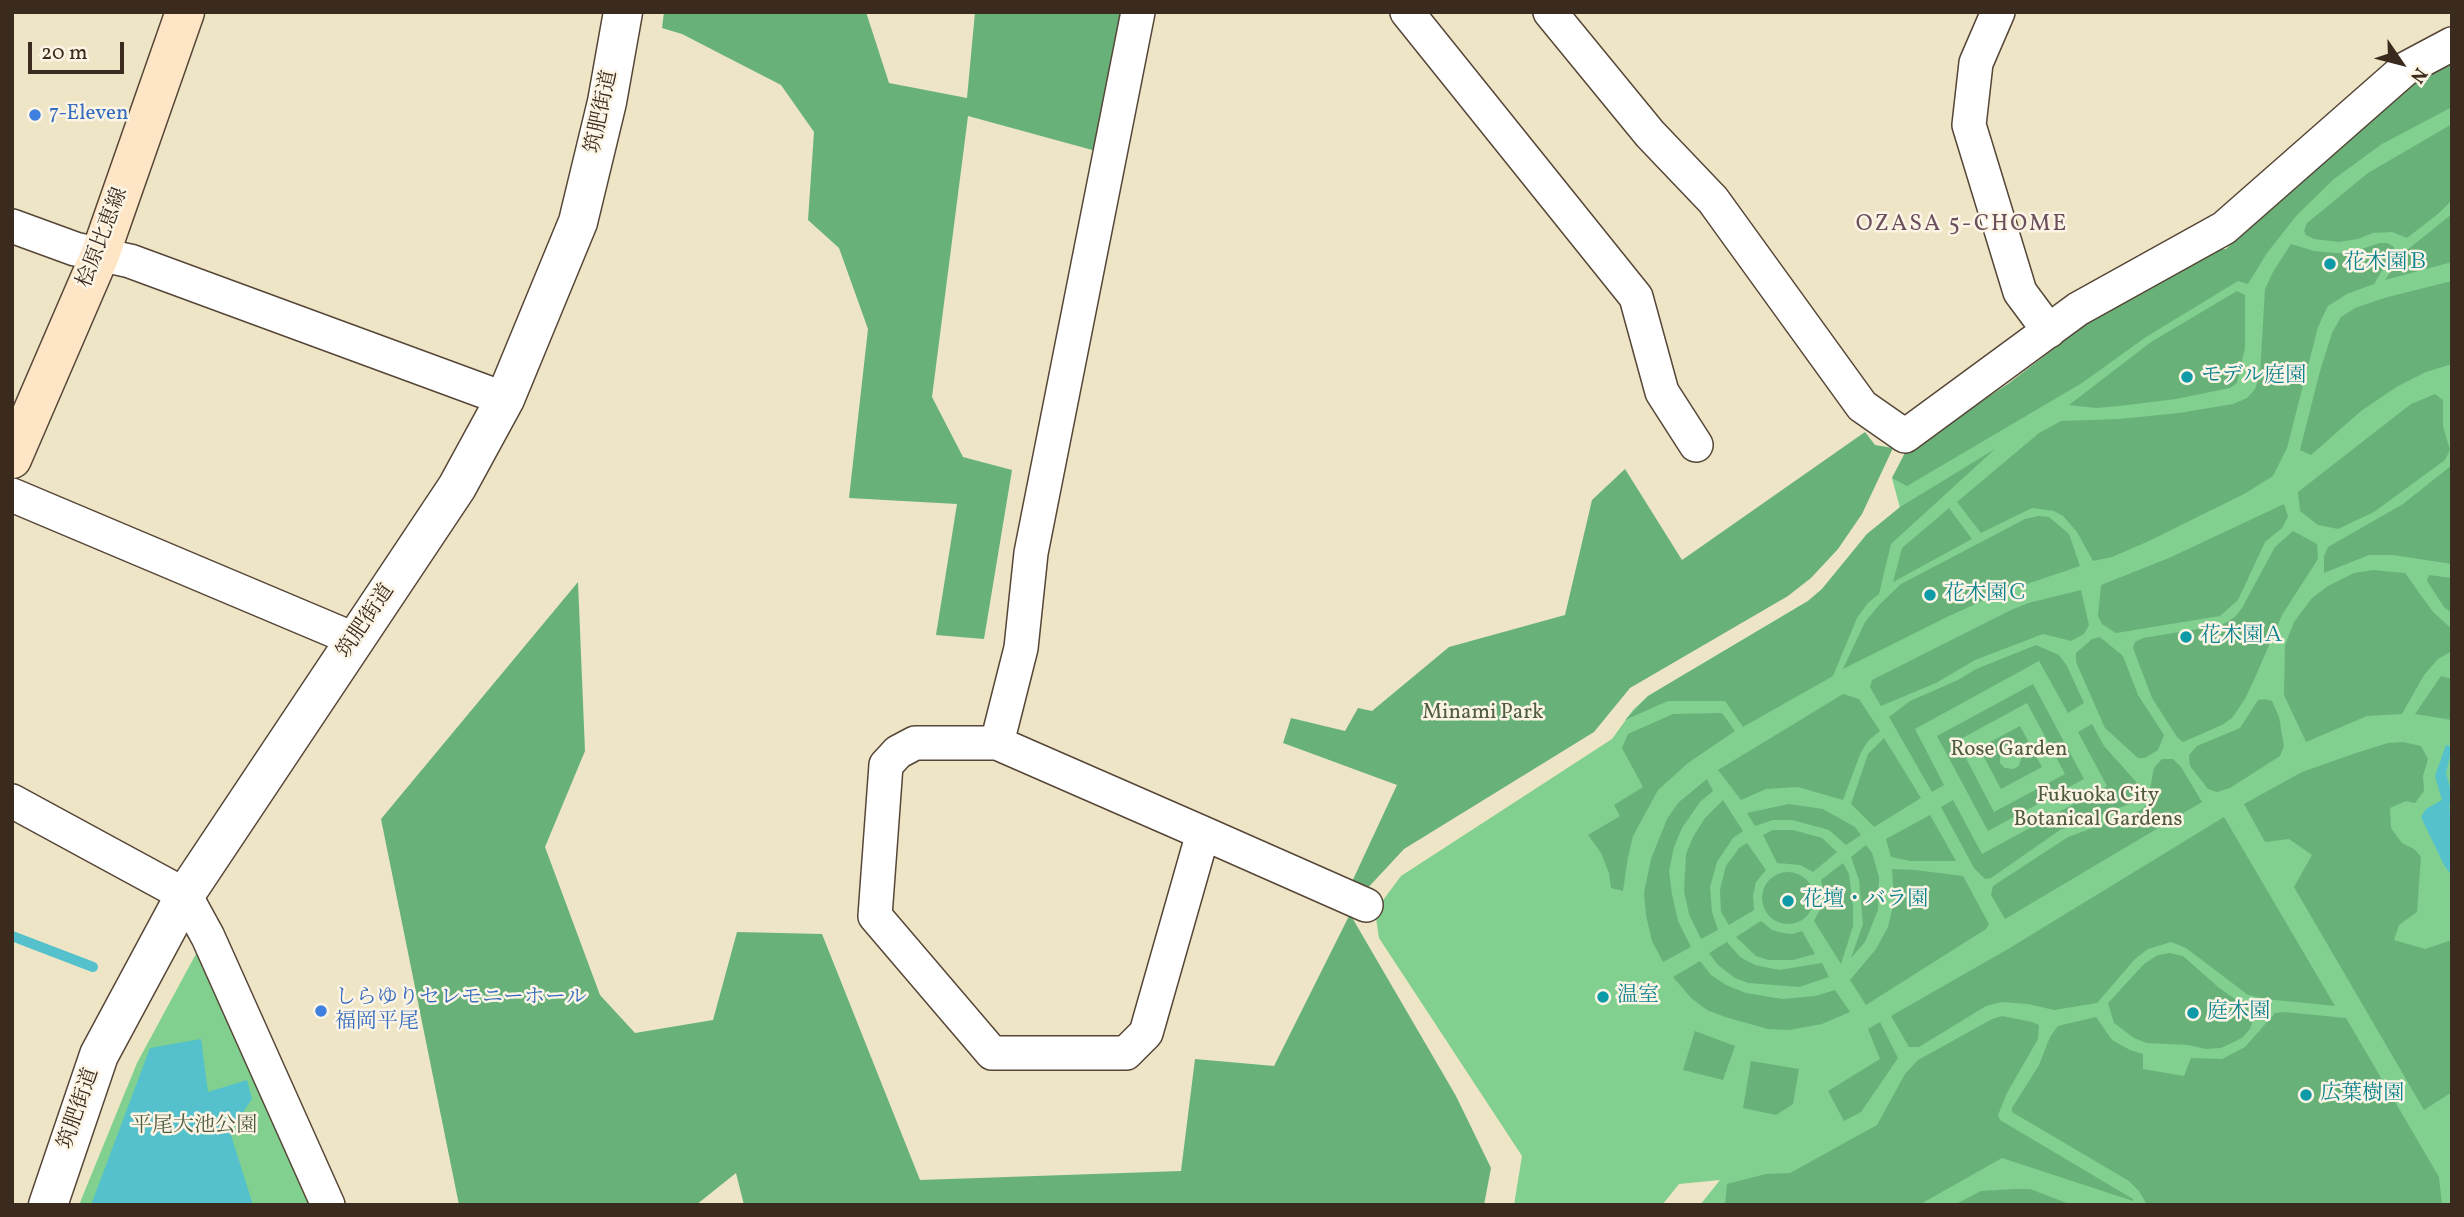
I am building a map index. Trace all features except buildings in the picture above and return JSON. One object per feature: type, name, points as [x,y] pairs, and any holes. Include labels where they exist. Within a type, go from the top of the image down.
[{"type":"main road","name":"桧原比恵線","points":[[12,459],[100,255],[185,12]]},
{"type":"street","name":"筑肥街道","points":[[48,1205],[99,1055],[185,895],[457,487],[505,399],[578,222],[607,102],[623,12]]},
{"type":"street","points":[[997,743],[1021,648],[1031,553],[1138,12]]},
{"type":"street","points":[[1406,12],[1636,297],[1662,392],[1696,445]]},
{"type":"street","points":[[1550,12],[1650,134],[1713,200],[1862,406],[1905,436],[2078,309],[2224,228],[2405,69],[2452,44]]},
{"type":"street","points":[[1998,12],[1976,63],[1969,125],[2020,292],[2049,331]]},
{"type":"street","points":[[12,226],[75,249],[130,261],[505,399]]},
{"type":"street","points":[[12,495],[356,640]]},
{"type":"street","points":[[1203,833],[1146,1033],[1126,1053],[992,1052],[875,916],[886,765],[898,752],[915,743],[997,743],[1203,833],[1366,905]]},
{"type":"street","points":[[12,801],[185,895],[208,937],[328,1205]]},
{"type":"green space","points":[[664,12],[866,12],[889,83],[967,98],[975,12],[1121,12],[1096,151],[968,116],[932,397],[963,457],[1012,470],[984,639],[936,635],[957,504],[849,498],[868,329],[839,248],[808,220],[814,132],[781,85],[682,34],[662,28]]},
{"type":"green space","name":"Fukuoka City Botanical Gardens","points":[[2452,58],[2452,1205],[1700,1205],[1720,1180],[1679,1184],[1662,1205],[1514,1205],[1522,1156],[1379,938],[1375,911],[1401,876],[1612,739],[1633,710],[1648,696],[1808,601],[1822,589],[1867,534],[1900,508],[1892,478],[1906,451],[2008,384],[2059,345],[2103,305],[2211,250],[2226,249],[2339,141]]},
{"type":"green space","points":[[2452,58],[2452,107],[2382,144],[2334,179],[2296,216],[2267,253],[2248,284],[2238,281],[2146,337],[2082,383],[1907,486],[1892,478],[1906,451],[2008,384],[2059,345],[2103,305],[2211,250],[2226,249],[2339,141],[2414,78]]},
{"type":"green space","points":[[2452,124],[2452,200],[2407,238],[2392,232],[2373,233],[2339,242],[2314,239],[2306,235],[2304,231],[2307,223],[2368,173]]},
{"type":"green space","points":[[2452,214],[2452,262],[2385,280],[2402,254]]},
{"type":"green space","points":[[2380,243],[2394,247],[2394,251],[2374,284],[2347,294],[2328,306],[2318,327],[2287,448],[2273,476],[2244,494],[2149,541],[2112,557],[2093,561],[2077,532],[2063,516],[2054,511],[2032,508],[1981,533],[1957,502],[2039,433],[2061,421],[2179,413],[2233,404],[2247,398],[2255,389],[2260,374],[2265,289],[2291,244],[2314,251],[2336,253],[2352,252]]},
{"type":"green space","points":[[2452,281],[2452,364],[2426,372],[2398,386],[2361,411],[2311,455],[2300,450],[2320,371],[2332,333],[2341,317],[2355,308],[2384,298]]},
{"type":"green space","points":[[2237,291],[2245,295],[2245,348],[2237,383],[2230,388],[2176,399],[2119,406],[2096,408],[2069,405],[2151,342]]},
{"type":"green space","points":[[2435,394],[2443,400],[2443,426],[2450,450],[2445,460],[2374,512],[2338,529],[2318,525],[2300,511],[2298,492],[2411,404]]},
{"type":"green space","name":"Minami Park","points":[[1865,432],[1875,445],[1893,448],[1862,514],[1838,549],[1811,578],[1788,596],[1630,688],[1594,732],[1404,849],[1364,892],[1350,886],[1397,785],[1283,743],[1291,718],[1345,731],[1358,708],[1372,711],[1449,647],[1565,615],[1592,500],[1625,469],[1682,560]]},
{"type":"green space","points":[[1995,449],[1891,544],[1879,594],[1857,618],[1833,676],[1743,727],[1725,701],[1668,701],[1625,720],[1648,696],[1808,601],[1822,589],[1867,534],[1900,507]]},
{"type":"green space","points":[[2452,465],[2452,564],[2393,555],[2369,555],[2324,573],[2324,556],[2328,547],[2403,504]]},
{"type":"green space","points":[[2284,504],[2288,517],[2282,528],[2265,542],[2238,600],[2220,616],[2116,633],[2102,624],[2098,616],[2101,585],[2169,558]]},
{"type":"green space","points":[[1949,508],[1972,539],[1893,582],[1902,548]]},
{"type":"green space","points":[[2049,517],[2069,534],[2080,566],[2000,593],[1843,669],[1865,622],[1901,584],[2025,519]]},
{"type":"green space","points":[[2293,531],[2317,544],[2318,559],[2282,615],[2245,699],[2232,718],[2183,742],[2152,698],[2133,648],[2135,642],[2143,638],[2222,625],[2235,617],[2275,547]]},
{"type":"green space","points":[[2373,570],[2405,573],[2433,612],[2452,629],[2452,651],[2438,659],[2424,675],[2402,714],[2367,716],[2306,742],[2284,695],[2285,645],[2294,622],[2312,598],[2328,586],[2354,573]]},
{"type":"green space","points":[[2429,575],[2452,578],[2452,613],[2444,607],[2427,581]]},
{"type":"green space","points":[[578,582],[585,751],[545,847],[600,995],[635,1033],[713,1020],[737,932],[822,934],[920,1180],[1181,1171],[1195,1059],[1274,1066],[1350,914],[1456,1096],[1491,1168],[1484,1205],[744,1205],[736,1173],[696,1205],[459,1205],[381,819]]},
{"type":"green space","points":[[2081,590],[2089,625],[2084,634],[2071,641],[2043,634],[1975,660],[1936,683],[1881,706],[1870,687],[1872,680],[2011,610]]},
{"type":"green space","points":[[2100,637],[2123,656],[2138,695],[2164,735],[2158,750],[2145,758],[2138,758],[2105,728],[2076,662],[2076,653],[2092,639]]},
{"type":"green space","points":[[2036,645],[2059,655],[2084,703],[2068,713],[2039,661],[1915,729],[1944,785],[1932,792],[1889,717],[1910,701],[1976,669]]},
{"type":"green space","points":[[2441,676],[2452,679],[2452,720],[2415,714]]},
{"type":"green space","points":[[2033,684],[2084,779],[1988,831],[1937,736]],"holes":[[[2027,703],[2065,774],[1994,812],[1957,741]]]},
{"type":"green space","points":[[1843,694],[1859,699],[1880,731],[1869,740],[1861,752],[1843,800],[1798,787],[1766,789],[1741,800],[1718,770]]},
{"type":"green space","points":[[2258,700],[2272,701],[2279,717],[2284,746],[2280,756],[2230,788],[2217,792],[2208,789],[2190,766],[2189,755],[2197,746],[2240,728]]},
{"type":"green space","points":[[1722,713],[1735,731],[1688,763],[1658,790],[1633,836],[1623,891],[1611,888],[1609,873],[1601,853],[1588,835],[1620,816],[1614,805],[1643,787],[1622,748],[1628,734],[1673,714]]},
{"type":"green space","points":[[2092,724],[2104,746],[2139,785],[2135,802],[2060,830],[1991,878],[1985,879],[1974,868],[1941,807],[1953,800],[1982,854],[2107,786],[2078,732]]},
{"type":"green space","points":[[2020,726],[2042,767],[2001,789],[1979,748]],"holes":[[[2007,747],[2018,749],[2022,755],[2019,766],[2013,769],[2005,768],[2000,763],[2000,752]]]},
{"type":"green space","points":[[1884,738],[1921,798],[1874,827],[1851,804],[1868,754]]},
{"type":"green space","points":[[2403,742],[2421,746],[2428,759],[2423,776],[2424,791],[2415,803],[2406,801],[2390,808],[2391,828],[2402,843],[2414,849],[2421,857],[2417,912],[2399,925],[2394,940],[2425,949],[2452,940],[2452,1092],[2424,1110],[2294,887],[2312,855],[2289,839],[2265,842],[2244,804],[2302,772],[2388,743]]},
{"type":"green space","points":[[2162,759],[2173,759],[2181,767],[2202,802],[2005,919],[1991,895],[1993,886],[2068,837],[2141,810],[2147,804],[2154,768]]},
{"type":"green space","points":[[1707,779],[1713,791],[1700,802],[1682,828],[1674,847],[1669,871],[1678,921],[1691,947],[1663,962],[1652,941],[1646,915],[1644,893],[1651,859],[1667,819],[1679,802]]},
{"type":"green space","points":[[1723,800],[1743,831],[1733,838],[1717,862],[1710,887],[1712,912],[1718,930],[1701,939],[1689,914],[1684,891],[1686,854],[1705,818]]},
{"type":"green space","points":[[1789,804],[1823,809],[1855,827],[1861,835],[1846,845],[1829,830],[1792,820],[1773,820],[1755,826],[1747,813]]},
{"type":"green space","points":[[1930,815],[1956,861],[1910,861],[1891,857],[1886,839]]},
{"type":"green space","points":[[2224,817],[2335,1006],[2248,995],[2186,948],[2171,942],[2148,949],[2135,959],[2097,1003],[2054,1010],[2002,1002],[1986,1006],[1919,1047],[1909,1047],[1891,1016],[2008,949]]},
{"type":"green space","points":[[1773,830],[1793,830],[1822,838],[1837,852],[1813,872],[1800,865],[1777,863],[1763,835]]},
{"type":"green space","points":[[1747,843],[1766,870],[1756,882],[1754,910],[1729,925],[1721,912],[1720,889],[1726,866],[1739,848]]},
{"type":"green space","points":[[1866,845],[1872,853],[1879,877],[1878,910],[1865,942],[1851,958],[1863,924],[1859,880],[1851,857]]},
{"type":"green space","points":[[1843,863],[1849,874],[1853,926],[1841,964],[1814,921],[1825,900],[1821,880]]},
{"type":"green space","points":[[1892,869],[1963,876],[1989,924],[1986,929],[1866,1005],[1850,980],[1876,949],[1888,927],[1894,902]]},
{"type":"green space","points":[[1788,872],[1798,874],[1806,880],[1812,888],[1812,908],[1806,916],[1798,922],[1788,924],[1778,922],[1770,916],[1764,908],[1762,898],[1764,888],[1770,880],[1778,874]]},
{"type":"green space","points":[[1761,921],[1772,930],[1783,933],[1802,931],[1815,954],[1793,960],[1768,960],[1756,956],[1736,937]]},
{"type":"green space","points":[[1727,942],[1740,957],[1755,965],[1779,970],[1822,963],[1829,977],[1799,987],[1748,983],[1735,978],[1718,965],[1709,953]]},
{"type":"green space","name":"平尾大池公園","points":[[197,952],[315,1205],[79,1205],[137,1063]]},
{"type":"green space","points":[[2170,953],[2183,956],[2218,987],[2238,1001],[2253,1006],[2254,1017],[2250,1029],[2242,1038],[2221,1048],[2206,1049],[2188,1045],[2147,1043],[2134,1038],[2114,1023],[2108,1003],[2144,964],[2158,955]]},
{"type":"green space","points":[[1700,961],[1711,975],[1746,993],[1782,999],[1815,996],[1835,990],[1850,1012],[1822,1024],[1789,1030],[1768,1029],[1725,1017],[1707,1010],[1691,998],[1673,977]]},
{"type":"green space","points":[[2275,1013],[2346,1018],[2439,1177],[2442,1205],[2147,1205],[2129,1181],[2012,1112],[2058,1026],[2096,1017],[2112,1040],[2143,1054],[2143,1069],[2184,1076],[2191,1058],[2222,1059],[2245,1047]]},
{"type":"green space","points":[[2002,1016],[2039,1025],[2038,1039],[2007,1093],[1998,1115],[2000,1120],[2133,1201],[2002,1158],[1919,1205],[1725,1205],[1727,1184],[1766,1174],[1790,1173],[1877,1125],[1905,1074],[1918,1060]]},
{"type":"green space","points":[[1880,1022],[1898,1058],[1861,1112],[1844,1121],[1828,1091],[1880,1059],[1868,1029]]},
{"type":"green space","points":[[1695,1031],[1735,1046],[1723,1080],[1683,1070]]},
{"type":"green space","points":[[1751,1061],[1799,1069],[1793,1104],[1776,1115],[1743,1108]]},
{"type":"green space","points":[[2030,1189],[2072,1205],[1954,1205],[1981,1191]]},
{"type":"water","points":[[2446,745],[2452,747],[2446,773],[2452,795],[2449,808],[2452,816],[2452,876],[2421,817],[2426,809],[2442,800],[2435,776]]},
{"type":"water","points":[[201,1039],[208,1092],[247,1080],[252,1099],[230,1132],[253,1205],[91,1205],[150,1048]]},
{"type":"waterway","points":[[12,936],[93,967]]},
{"type":"place","name":"7-Eleven","points":[[35,115]]},
{"type":"place","name":"花木園Ｂ","points":[[2330,264]]},
{"type":"place","name":"モデル庭園","points":[[2187,377]]},
{"type":"place","name":"花木園Ｃ","points":[[1930,595]]},
{"type":"place","name":"花木園Ａ","points":[[2186,637]]},
{"type":"place","name":"花壇・バラ園","points":[[1788,901]]},
{"type":"place","name":"温室","points":[[1603,997]]},
{"type":"place","name":"しらゆりセレモニーホール 福岡平尾","points":[[321,1011]]},
{"type":"place","name":"庭木園","points":[[2193,1013]]},
{"type":"place","name":"広葉樹園","points":[[2306,1095]]},
{"type":"district","name":"OZASA 5-CHOME","points":[[1962,226]]},
{"type":"park label","name":"Rose Garden","points":[[2009,751]]}]
